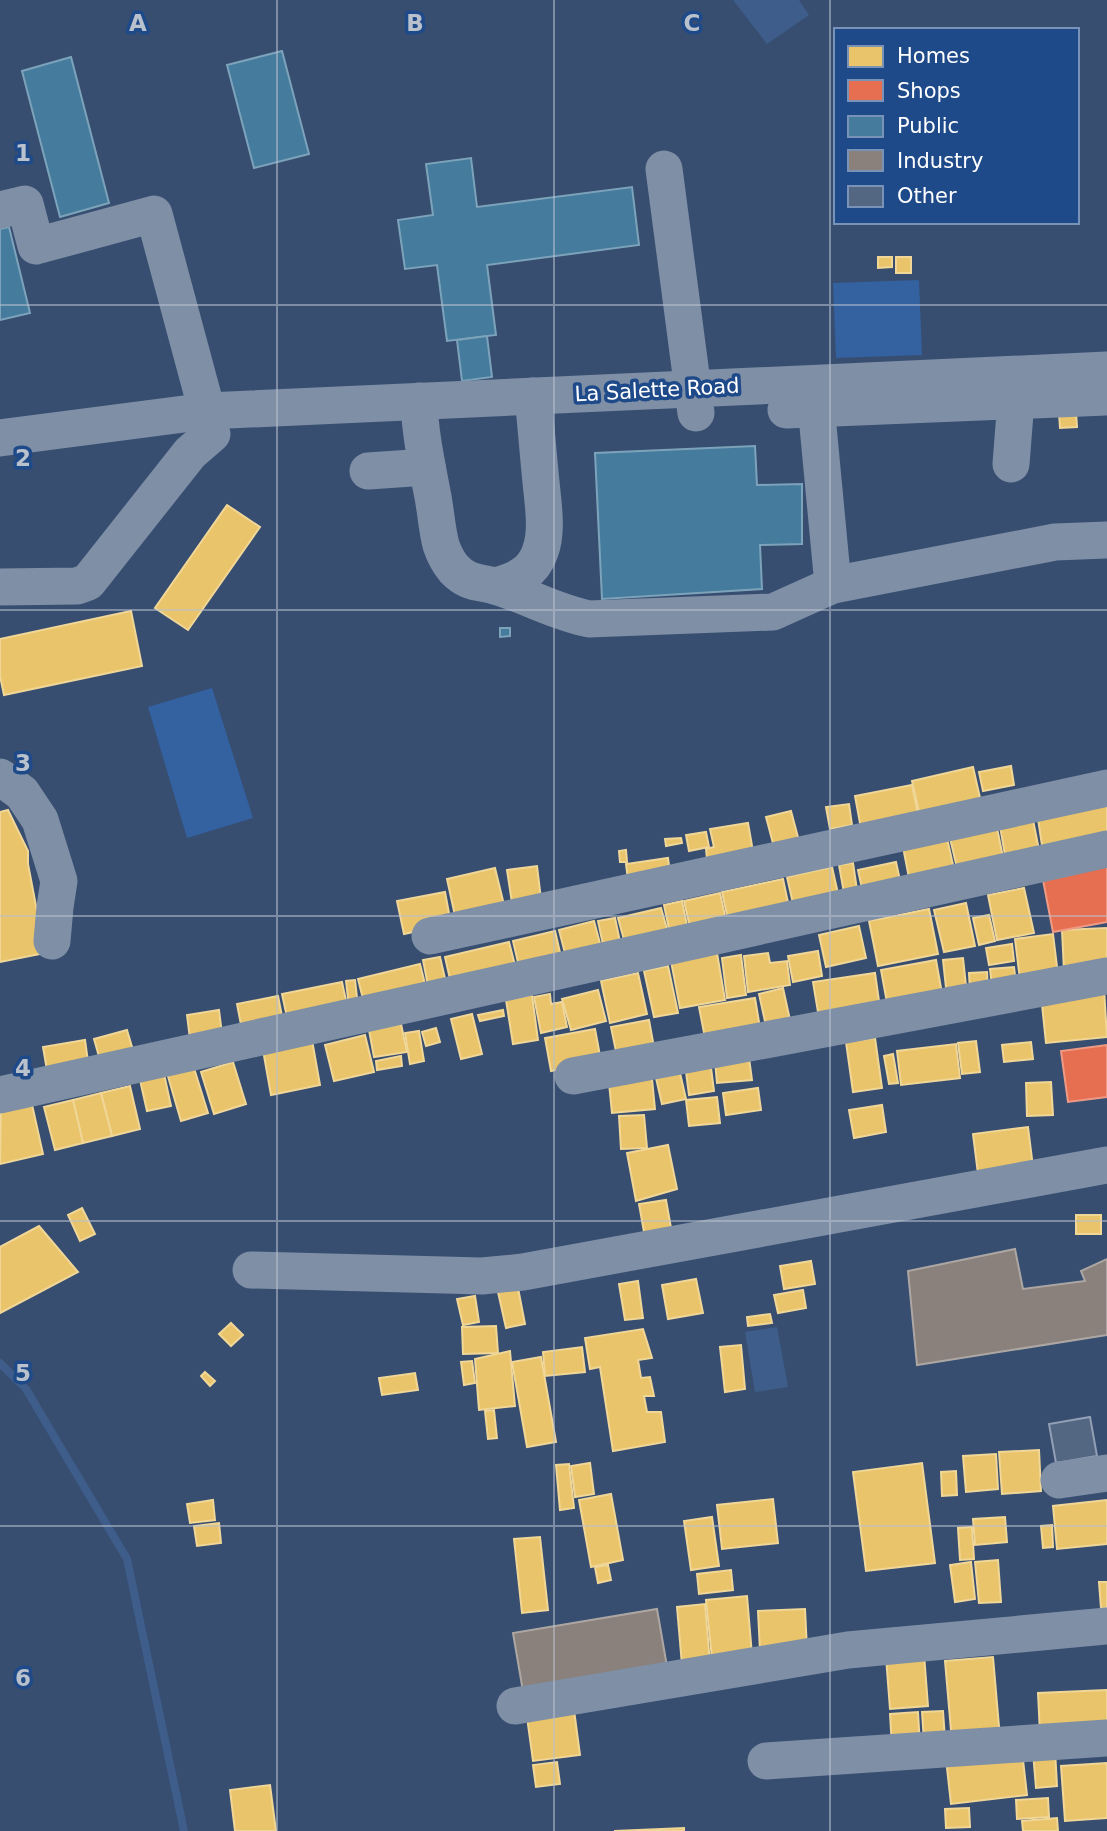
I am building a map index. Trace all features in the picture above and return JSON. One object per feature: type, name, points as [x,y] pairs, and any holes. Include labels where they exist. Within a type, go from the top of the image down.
[{"type":"street","points":[[664,169],[694,401]]},
{"type":"street","points":[[0,210],[25,204],[36,246],[154,214],[209,423],[190,453],[88,582],[77,586],[0,587]]},
{"type":"street","name":"La Salette Road","points":[[0,438],[209,423],[815,396],[1107,370]]},
{"type":"street","points":[[815,396],[833,585]]},
{"type":"street","name":"La Salette Road","points":[[815,396],[1016,400],[1107,397]]},
{"type":"street","points":[[1011,464],[1016,400]]},
{"type":"street","points":[[495,586],[510,583],[523,576],[533,566],[544,539],[534,408]]},
{"type":"street","points":[[419,413],[442,546],[447,560],[468,580],[495,586],[566,615],[589,619],[773,612],[833,585],[1055,542],[1107,540]]},
{"type":"street","points":[[368,471],[427,467]]},
{"type":"street","points":[[0,777],[22,793],[40,820],[59,881],[52,941]]},
{"type":"street","points":[[430,936],[1107,788]]},
{"type":"street","points":[[0,1095],[1107,849]]},
{"type":"street","points":[[573,1076],[1107,976]]},
{"type":"street","points":[[251,1270],[482,1276],[523,1272],[1107,1165]]},
{"type":"street","points":[[1059,1480],[1107,1473]]},
{"type":"street","points":[[515,1706],[848,1650],[1107,1626]]},
{"type":"street","points":[[766,1761],[1107,1738]]},
{"type":"shaded area","points":[[733,0],[799,0],[809,15],[767,44]]},
{"type":"shaded area","points":[[919,280],[922,355],[836,358],[833,283]]},
{"type":"shaded area","points":[[212,688],[253,818],[187,838],[148,707]]},
{"type":"shaded area","points":[[777,1327],[788,1387],[755,1392],[745,1332]]},
{"type":"building: Homes","points":[[878,257],[892,257],[892,267],[878,268]]},
{"type":"building: Homes","points":[[896,257],[911,257],[911,273],[896,273]]},
{"type":"building: Homes","points":[[1076,412],[1077,427],[1060,428],[1059,413]]},
{"type":"building: Homes","points":[[227,505],[260,527],[188,630],[155,608]]},
{"type":"building: Homes","points":[[131,611],[142,666],[4,695],[0,676],[0,639]]},
{"type":"building: Homes","points":[[1011,766],[1014,785],[983,791],[979,772]]},
{"type":"building: Homes","points":[[973,767],[983,811],[922,825],[912,781]]},
{"type":"building: Homes","points":[[912,785],[920,824],[862,834],[855,796]]},
{"type":"building: Homes","points":[[1107,801],[1107,837],[1043,852],[1038,819]]},
{"type":"building: Homes","points":[[849,804],[852,825],[830,829],[826,807]]},
{"type":"building: Homes","points":[[8,810],[28,851],[28,864],[45,953],[0,962],[0,812]]},
{"type":"building: Homes","points":[[791,811],[799,841],[774,847],[766,817]]},
{"type":"building: Homes","points":[[1033,820],[1040,855],[1006,861],[1000,826]]},
{"type":"building: Homes","points":[[748,823],[755,863],[708,869],[706,849],[714,847],[710,829]]},
{"type":"building: Homes","points":[[997,828],[1004,862],[958,872],[950,838]]},
{"type":"building: Homes","points":[[706,832],[709,847],[689,851],[686,835]]},
{"type":"building: Homes","points":[[681,838],[682,843],[666,846],[665,839]]},
{"type":"building: Homes","points":[[947,838],[955,874],[910,883],[903,847]]},
{"type":"building: Homes","points":[[626,850],[627,862],[620,862],[619,851]]},
{"type":"building: Homes","points":[[668,858],[671,881],[629,887],[626,864]]},
{"type":"building: Homes","points":[[896,862],[901,885],[863,893],[858,870]]},
{"type":"building: Homes","points":[[853,863],[857,890],[844,893],[839,865]]},
{"type":"building: Homes","points":[[537,866],[541,899],[512,903],[507,870]]},
{"type":"building: Homes","points":[[832,867],[839,898],[794,908],[787,877]]},
{"type":"building: Homes","points":[[495,868],[506,913],[457,925],[447,879]]},
{"type":"building: Homes","points":[[783,879],[790,912],[729,924],[722,892]]},
{"type":"building: Homes","points":[[1024,888],[1034,933],[997,940],[988,895]]},
{"type":"building: Homes","points":[[445,892],[451,924],[404,934],[397,901]]},
{"type":"building: Homes","points":[[720,893],[727,925],[691,932],[684,901]]},
{"type":"building: Homes","points":[[682,901],[689,935],[671,939],[664,905]]},
{"type":"building: Homes","points":[[966,903],[975,946],[944,952],[934,910]]},
{"type":"building: Homes","points":[[661,908],[669,936],[626,947],[618,918]]},
{"type":"building: Homes","points":[[929,909],[938,954],[878,966],[869,921]]},
{"type":"building: Homes","points":[[989,915],[995,941],[979,945],[973,918]]},
{"type":"building: Homes","points":[[615,918],[622,951],[605,954],[598,921]]},
{"type":"building: Homes","points":[[594,921],[602,951],[567,961],[559,930]]},
{"type":"building: Homes","points":[[859,926],[866,958],[826,967],[819,935]]},
{"type":"building: Homes","points":[[1107,928],[1107,968],[1064,971],[1062,930]]},
{"type":"building: Homes","points":[[555,931],[562,961],[520,971],[513,941]]},
{"type":"building: Homes","points":[[1053,934],[1059,983],[1021,988],[1015,939]]},
{"type":"building: Homes","points":[[509,942],[517,973],[452,988],[445,957]]},
{"type":"building: Homes","points":[[1012,944],[1014,961],[989,965],[986,948]]},
{"type":"building: Homes","points":[[818,951],[822,976],[793,982],[788,956]]},
{"type":"building: Homes","points":[[717,953],[725,1000],[680,1008],[671,961]]},
{"type":"building: Homes","points":[[768,953],[770,963],[787,961],[790,985],[748,992],[744,956]]},
{"type":"building: Homes","points":[[741,955],[746,995],[727,998],[722,958]]},
{"type":"building: Homes","points":[[440,957],[447,987],[429,991],[423,960]]},
{"type":"building: Homes","points":[[963,958],[967,995],[947,997],[943,960]]},
{"type":"building: Homes","points":[[936,960],[943,999],[888,1008],[881,970]]},
{"type":"building: Homes","points":[[420,964],[427,992],[365,1007],[358,979]]},
{"type":"building: Homes","points":[[668,966],[678,1013],[654,1017],[644,971]]},
{"type":"building: Homes","points":[[1014,967],[1017,992],[993,995],[990,969]]},
{"type":"building: Homes","points":[[987,972],[988,991],[970,992],[969,973]]},
{"type":"building: Homes","points":[[638,973],[647,1014],[610,1023],[601,981]]},
{"type":"building: Homes","points":[[875,973],[880,1008],[819,1018],[813,982]]},
{"type":"building: Homes","points":[[355,980],[358,1006],[349,1007],[346,981]]},
{"type":"building: Homes","points":[[342,982],[348,1010],[288,1022],[282,994]]},
{"type":"building: Homes","points":[[783,988],[790,1020],[766,1026],[759,994]]},
{"type":"building: Homes","points":[[1104,989],[1107,1037],[1046,1043],[1041,995]]},
{"type":"building: Homes","points":[[598,990],[606,1021],[571,1030],[562,999]]},
{"type":"building: Homes","points":[[550,994],[551,1004],[562,1002],[567,1027],[541,1033],[534,997]]},
{"type":"building: Homes","points":[[532,995],[538,1040],[513,1044],[506,1000]]},
{"type":"building: Homes","points":[[278,996],[284,1026],[243,1035],[237,1004]]},
{"type":"building: Homes","points":[[755,998],[761,1034],[706,1043],[699,1007]]},
{"type":"building: Homes","points":[[219,1010],[222,1034],[190,1039],[187,1015]]},
{"type":"building: Homes","points":[[503,1010],[504,1016],[480,1021],[478,1015]]},
{"type":"building: Homes","points":[[472,1014],[482,1054],[461,1059],[451,1019]]},
{"type":"building: Homes","points":[[649,1020],[655,1053],[618,1061],[611,1027]]},
{"type":"building: Homes","points":[[401,1024],[407,1052],[374,1057],[369,1030]]},
{"type":"building: Homes","points":[[436,1028],[440,1042],[426,1046],[422,1032]]},
{"type":"building: Homes","points":[[595,1029],[601,1061],[551,1071],[545,1038]]},
{"type":"building: Homes","points":[[127,1030],[135,1057],[102,1067],[94,1039]]},
{"type":"building: Homes","points":[[419,1031],[424,1061],[410,1064],[405,1033]]},
{"type":"building: Homes","points":[[365,1035],[374,1072],[334,1081],[325,1045]]},
{"type":"building: Homes","points":[[875,1038],[882,1088],[853,1092],[846,1042]]},
{"type":"building: Homes","points":[[85,1040],[89,1069],[48,1076],[43,1047]]},
{"type":"building: Homes","points":[[312,1040],[320,1085],[271,1095],[263,1050]]},
{"type":"building: Homes","points":[[976,1041],[980,1072],[962,1074],[958,1043]]},
{"type":"building: Homes","points":[[1031,1042],[1033,1059],[1004,1062],[1002,1045]]},
{"type":"building: Homes","points":[[956,1044],[960,1078],[901,1085],[897,1051]]},
{"type":"building: Homes","points":[[893,1054],[898,1083],[889,1084],[884,1056]]},
{"type":"building: Homes","points":[[401,1056],[402,1066],[377,1070],[376,1061]]},
{"type":"building: Homes","points":[[749,1058],[752,1080],[717,1083],[715,1061]]},
{"type":"building: Homes","points":[[710,1060],[714,1091],[689,1095],[685,1064]]},
{"type":"building: Homes","points":[[233,1062],[246,1104],[214,1114],[201,1072]]},
{"type":"building: Homes","points":[[193,1065],[208,1113],[181,1121],[167,1073]]},
{"type":"building: Homes","points":[[680,1073],[686,1099],[662,1104],[656,1078]]},
{"type":"building: Homes","points":[[164,1074],[171,1106],[147,1111],[140,1080]]},
{"type":"building: Homes","points":[[652,1079],[655,1109],[612,1113],[609,1083]]},
{"type":"building: Homes","points":[[1051,1082],[1053,1115],[1027,1116],[1026,1083]]},
{"type":"building: Homes","points":[[130,1086],[140,1129],[112,1136],[101,1093]]},
{"type":"building: Homes","points":[[758,1088],[761,1110],[726,1115],[723,1093]]},
{"type":"building: Homes","points":[[101,1093],[112,1136],[83,1143],[73,1100]]},
{"type":"building: Homes","points":[[717,1097],[720,1123],[689,1126],[686,1100]]},
{"type":"building: Homes","points":[[31,1100],[43,1154],[0,1164],[1,1106]]},
{"type":"building: Homes","points":[[73,1100],[83,1143],[55,1150],[44,1107]]},
{"type":"building: Homes","points":[[882,1105],[886,1132],[854,1138],[849,1110]]},
{"type":"building: Homes","points":[[644,1115],[647,1148],[621,1149],[619,1116]]},
{"type":"building: Homes","points":[[1028,1127],[1034,1175],[979,1182],[973,1134]]},
{"type":"building: Homes","points":[[668,1145],[677,1189],[636,1201],[627,1153]]},
{"type":"building: Homes","points":[[666,1200],[673,1239],[646,1243],[639,1204]]},
{"type":"building: Homes","points":[[82,1208],[95,1234],[80,1241],[68,1215]]},
{"type":"building: Homes","points":[[1076,1215],[1101,1215],[1101,1234],[1076,1234]]},
{"type":"building: Homes","points":[[39,1226],[78,1272],[0,1313],[0,1247]]},
{"type":"building: Homes","points":[[811,1261],[815,1284],[784,1289],[780,1266]]},
{"type":"building: Homes","points":[[696,1279],[703,1313],[668,1319],[662,1285]]},
{"type":"building: Homes","points":[[638,1281],[643,1318],[625,1320],[619,1284]]},
{"type":"building: Homes","points":[[518,1288],[525,1324],[506,1328],[498,1292]]},
{"type":"building: Homes","points":[[803,1290],[806,1308],[778,1313],[774,1295]]},
{"type":"building: Homes","points":[[475,1296],[479,1322],[463,1325],[457,1299]]},
{"type":"building: Homes","points":[[770,1314],[772,1323],[748,1326],[747,1317]]},
{"type":"building: Homes","points":[[231,1323],[243,1335],[231,1346],[219,1334]]},
{"type":"building: Homes","points":[[496,1326],[498,1353],[463,1354],[462,1327]]},
{"type":"building: Homes","points":[[643,1329],[652,1358],[638,1360],[641,1378],[650,1377],[654,1396],[644,1396],[647,1412],[661,1412],[665,1442],[613,1451],[600,1367],[590,1369],[585,1338]]},
{"type":"building: Homes","points":[[741,1345],[745,1389],[725,1392],[720,1347]]},
{"type":"building: Homes","points":[[582,1347],[585,1372],[545,1376],[543,1352]]},
{"type":"building: Homes","points":[[510,1351],[515,1406],[479,1410],[475,1359]]},
{"type":"building: Homes","points":[[541,1357],[556,1442],[527,1447],[512,1362]]},
{"type":"building: Homes","points":[[472,1361],[475,1383],[464,1385],[461,1362]]},
{"type":"building: Homes","points":[[205,1372],[215,1381],[210,1386],[201,1376]]},
{"type":"building: Homes","points":[[415,1373],[418,1390],[382,1395],[379,1378]]},
{"type":"building: Homes","points":[[494,1410],[497,1438],[488,1439],[485,1411]]},
{"type":"building: Homes","points":[[1039,1450],[1041,1491],[1002,1494],[999,1452]]},
{"type":"building: Homes","points":[[996,1454],[998,1489],[966,1492],[963,1456]]},
{"type":"building: Homes","points":[[590,1463],[594,1494],[575,1497],[571,1466]]},
{"type":"building: Homes","points":[[922,1463],[935,1563],[866,1571],[853,1472]]},
{"type":"building: Homes","points":[[569,1464],[574,1508],[560,1510],[556,1465]]},
{"type":"building: Homes","points":[[956,1471],[957,1495],[942,1496],[941,1472]]},
{"type":"building: Homes","points":[[611,1494],[623,1560],[591,1567],[579,1500]]},
{"type":"building: Homes","points":[[773,1499],[778,1543],[722,1549],[717,1505]]},
{"type":"building: Homes","points":[[213,1500],[215,1520],[190,1523],[187,1504]]},
{"type":"building: Homes","points":[[1107,1500],[1107,1544],[1057,1549],[1053,1506]]},
{"type":"building: Homes","points":[[712,1517],[719,1566],[691,1570],[684,1521]]},
{"type":"building: Homes","points":[[1005,1517],[1007,1542],[975,1545],[973,1519]]},
{"type":"building: Homes","points":[[219,1523],[221,1543],[197,1546],[194,1526]]},
{"type":"building: Homes","points":[[1052,1525],[1053,1547],[1043,1548],[1041,1526]]},
{"type":"building: Homes","points":[[972,1527],[974,1559],[960,1560],[958,1528]]},
{"type":"building: Homes","points":[[540,1537],[548,1610],[522,1613],[514,1539]]},
{"type":"building: Homes","points":[[998,1560],[1001,1602],[979,1603],[975,1562]]},
{"type":"building: Homes","points":[[971,1562],[975,1599],[955,1602],[950,1565]]},
{"type":"building: Homes","points":[[608,1565],[611,1580],[598,1583],[595,1567]]},
{"type":"building: Homes","points":[[731,1570],[733,1590],[699,1594],[697,1574]]},
{"type":"building: Homes","points":[[1099,1582],[1107,1582],[1107,1608],[1101,1608]]},
{"type":"building: Homes","points":[[747,1596],[752,1655],[712,1659],[706,1600]]},
{"type":"building: Homes","points":[[705,1604],[710,1663],[682,1665],[677,1607]]},
{"type":"building: Homes","points":[[805,1609],[807,1649],[760,1651],[758,1611]]},
{"type":"building: Homes","points":[[924,1654],[928,1706],[890,1709],[886,1657]]},
{"type":"building: Homes","points":[[993,1657],[1000,1738],[952,1742],[945,1661]]},
{"type":"building: Homes","points":[[1107,1690],[1107,1731],[1040,1734],[1038,1693]]},
{"type":"building: Homes","points":[[574,1710],[580,1755],[533,1761],[527,1717]]},
{"type":"building: Homes","points":[[943,1711],[945,1739],[924,1741],[922,1712]]},
{"type":"building: Homes","points":[[918,1712],[920,1746],[892,1747],[890,1714]]},
{"type":"building: Homes","points":[[1055,1750],[1057,1786],[1036,1788],[1033,1752]]},
{"type":"building: Homes","points":[[1022,1751],[1027,1795],[951,1804],[946,1759]]},
{"type":"building: Homes","points":[[557,1762],[560,1784],[536,1787],[533,1765]]},
{"type":"building: Homes","points":[[1107,1763],[1107,1818],[1065,1821],[1061,1766]]},
{"type":"building: Homes","points":[[270,1785],[276,1831],[235,1831],[230,1790]]},
{"type":"building: Homes","points":[[1048,1798],[1049,1817],[1017,1819],[1016,1800]]},
{"type":"building: Homes","points":[[969,1808],[970,1827],[946,1828],[945,1809]]},
{"type":"building: Homes","points":[[1057,1818],[1058,1831],[1023,1831],[1022,1821]]},
{"type":"building: Homes","points":[[684,1828],[684,1831],[614,1831]]},
{"type":"building: Shops","points":[[1107,866],[1107,922],[1053,932],[1043,880]]},
{"type":"building: Shops","points":[[1107,1045],[1107,1097],[1068,1102],[1061,1051]]},
{"type":"building: Public","points":[[282,51],[309,154],[254,168],[227,65]]},
{"type":"building: Public","points":[[71,57],[109,203],[60,217],[22,71]]},
{"type":"building: Public","points":[[471,158],[477,207],[632,187],[639,245],[487,265],[496,335],[447,341],[437,265],[405,269],[398,220],[433,215],[426,164]]},
{"type":"building: Public","points":[[9,227],[30,313],[0,320],[0,229]]},
{"type":"building: Public","points":[[487,336],[492,377],[462,381],[457,340]]},
{"type":"building: Public","points":[[755,446],[757,485],[802,484],[802,544],[760,545],[762,589],[602,599],[595,453]]},
{"type":"building: Public","points":[[500,628],[510,628],[510,636],[500,637]]},
{"type":"building: Industry","points":[[1015,1249],[1023,1289],[1085,1281],[1081,1271],[1107,1259],[1107,1335],[917,1365],[908,1271]]},
{"type":"building: Industry","points":[[657,1609],[669,1678],[525,1703],[513,1633]]},
{"type":"building: Other","points":[[1090,1417],[1097,1456],[1056,1463],[1049,1424]]},
{"type":"waterway","points":[[0,1363],[26,1389],[127,1559],[184,1831]]}]
